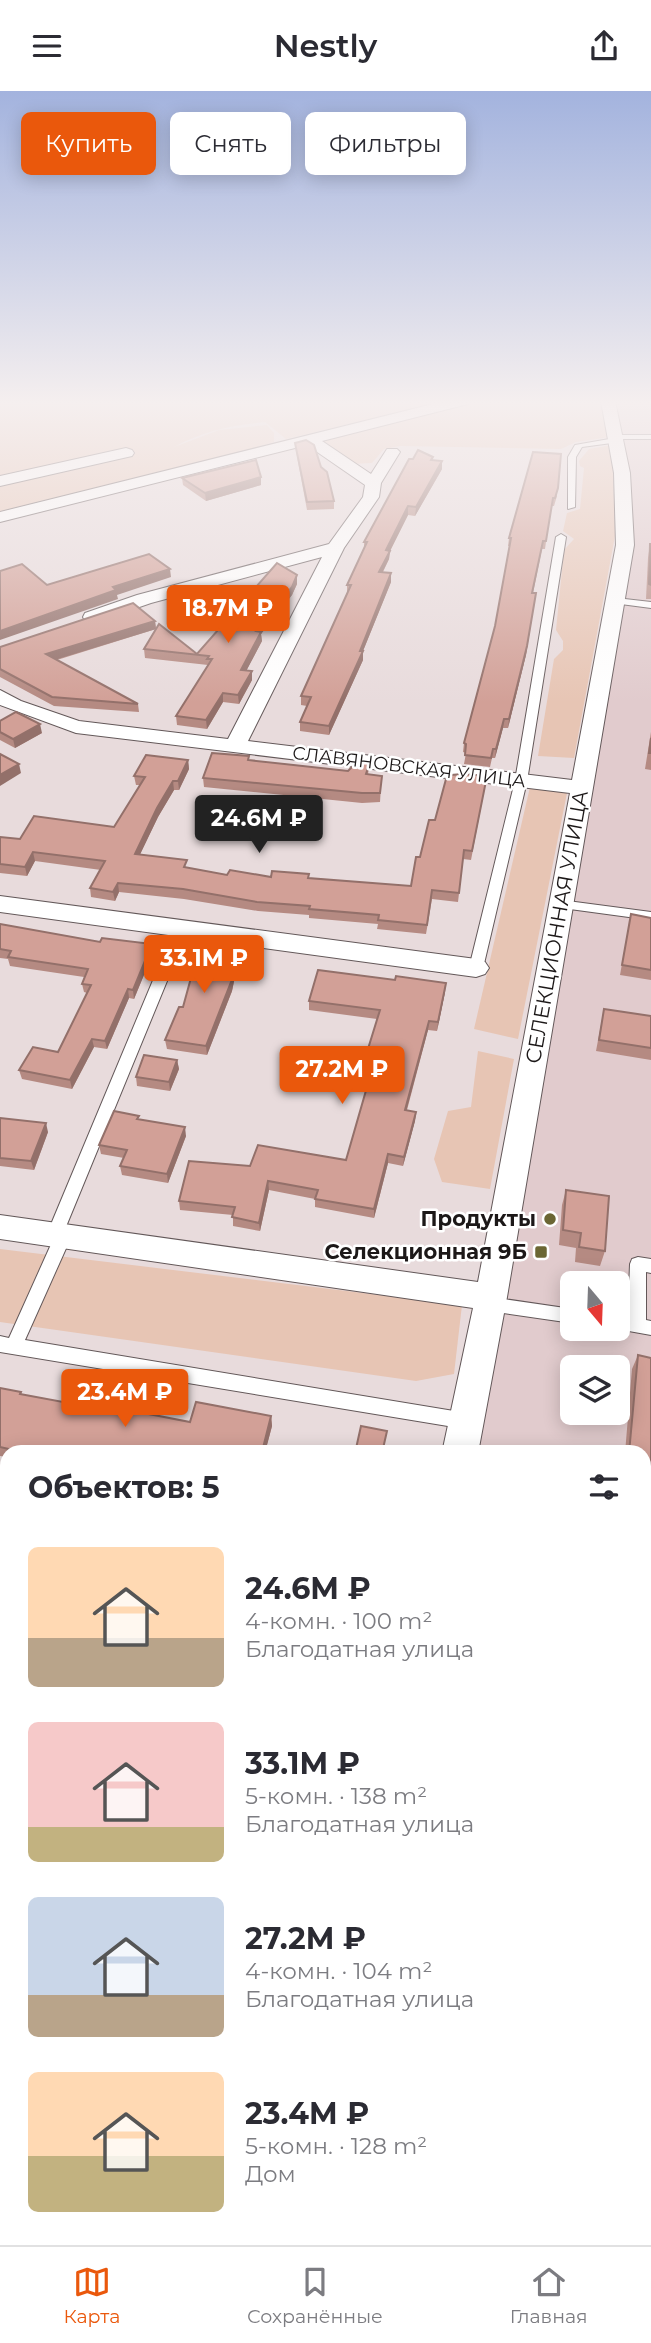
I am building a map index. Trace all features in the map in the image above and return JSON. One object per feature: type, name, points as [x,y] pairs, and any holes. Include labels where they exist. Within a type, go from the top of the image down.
[{"type":"street","points":[[0,517],[60,502]]},
{"type":"street","points":[[236,745],[335,548],[368,502]]},
{"type":"street","name":"СЕЛЕКЦИОННАЯ УЛИЦА","points":[[463,1436],[491,1300],[616,601],[625,545],[626,502]]},
{"type":"street","points":[[78,621],[144,599],[335,548]]},
{"type":"street","name":"СЛАВЯНОВСКАЯ УЛИЦА","points":[[0,696],[14,705],[76,727],[582,788]]},
{"type":"street","points":[[0,904],[476,968]]},
{"type":"street","points":[[0,1227],[491,1300]]},
{"type":"lane","points":[[571,502],[571,507]]},
{"type":"lane","points":[[476,968],[521,781],[561,537]]},
{"type":"lane","points":[[616,601],[651,605]]},
{"type":"lane","points":[[560,904],[651,916]]},
{"type":"lane","points":[[181,929],[59,1234],[7,1345],[463,1436]]},
{"type":"lane","points":[[644,1327],[638,1264],[651,1266]]},
{"type":"lane","points":[[491,1300],[560,1314]]},
{"type":"shaded area","points":[[0,502],[46,502],[0,513]]},
{"type":"shaded area","points":[[581,502],[614,502],[615,536],[574,758],[538,756],[554,659],[563,650],[563,641],[556,630],[564,550],[574,539],[563,531],[567,513],[580,509]]},
{"type":"shaded area","points":[[628,502],[651,502],[651,1445],[468,1445],[632,544]]},
{"type":"shaded area","points":[[530,787],[567,793],[518,1039],[474,1029]]},
{"type":"shaded area","points":[[478,1051],[514,1059],[490,1189],[442,1182],[434,1159],[448,1111],[471,1107]]},
{"type":"shaded area","points":[[0,1249],[462,1305],[454,1374],[416,1381],[0,1322]]},
{"type":"building","points":[[386,502],[419,502],[416,507],[408,506],[386,550],[390,551],[379,572],[391,573],[360,651],[363,651],[329,726],[300,722],[311,697],[301,696],[351,585],[347,585],[367,542],[364,542]]},
{"type":"building","points":[[519,502],[552,502],[546,541],[543,541],[532,593],[536,593],[527,646],[509,719],[504,719],[491,758],[465,755],[464,743],[495,626],[509,538]]},
{"type":"building","points":[[651,544],[651,585],[649,584]]},
{"type":"building","points":[[149,554],[170,569],[113,587],[116,590],[0,631],[0,571],[22,564],[47,585]]},
{"type":"building","points":[[277,563],[297,575],[292,587],[256,631],[261,632],[241,670],[252,671],[238,695],[223,693],[206,720],[176,716],[212,659],[207,659],[209,656],[144,649],[159,624],[197,654]]},
{"type":"building","points":[[133,603],[155,621],[46,654],[138,704],[52,697],[0,669],[0,647]]},
{"type":"building","points":[[16,712],[40,724],[13,739],[0,732],[0,721]]},
{"type":"building","points":[[212,753],[249,756],[248,760],[348,771],[358,761],[370,762],[366,774],[382,776],[380,793],[203,778]]},
{"type":"building","points":[[0,754],[19,764],[0,775]]},
{"type":"building","points":[[146,755],[188,760],[178,781],[173,781],[157,808],[135,854],[187,860],[184,867],[227,875],[230,870],[271,877],[272,871],[309,874],[308,878],[411,886],[416,857],[420,857],[429,820],[435,820],[446,779],[451,775],[463,774],[487,776],[472,851],[464,850],[459,893],[432,890],[427,925],[378,920],[379,915],[309,909],[310,906],[257,902],[183,889],[118,883],[113,892],[90,888],[105,861],[33,852],[25,867],[0,864],[0,837],[20,839],[34,816],[114,827],[145,777],[134,776]]},
{"type":"building","points":[[631,914],[651,918],[651,970],[622,965]]},
{"type":"building","points":[[0,924],[100,942],[102,938],[152,944],[133,990],[128,989],[105,1041],[92,1039],[70,1080],[19,1070],[33,1047],[58,1052],[91,985],[82,984],[88,969],[8,957],[11,951],[0,949]]},
{"type":"building","points":[[200,945],[239,948],[231,982],[206,1046],[165,1040],[179,1007],[183,1007]]},
{"type":"building","points":[[318,970],[395,980],[396,976],[446,983],[438,1022],[429,1021],[405,1110],[416,1112],[404,1157],[388,1154],[374,1209],[315,1199],[318,1190],[268,1181],[259,1223],[232,1217],[235,1207],[179,1201],[189,1161],[250,1166],[258,1145],[346,1160],[369,1080],[359,1078],[380,1010],[309,1001]]},
{"type":"building","points":[[604,1009],[651,1016],[651,1048],[599,1040]]},
{"type":"building","points":[[144,1055],[177,1060],[169,1082],[136,1077]]},
{"type":"building","points":[[114,1111],[139,1116],[137,1119],[185,1127],[167,1174],[120,1166],[127,1150],[99,1145]]},
{"type":"building","points":[[0,1118],[46,1123],[31,1161],[0,1158]]},
{"type":"building","points":[[566,1190],[609,1196],[605,1251],[579,1247],[581,1233],[563,1230]]},
{"type":"building","points":[[638,1355],[651,1358],[651,1445],[630,1445]]},
{"type":"building","points":[[0,1388],[95,1408],[97,1404],[190,1422],[196,1402],[271,1416],[264,1445],[0,1445]]},
{"type":"building","points":[[361,1426],[387,1431],[384,1445],[357,1445]]},
{"type":"place","name":"Продукты","points":[[550,1219]]},
{"type":"place","name":"Селекционная 9Б","points":[[541,1252]]}]
